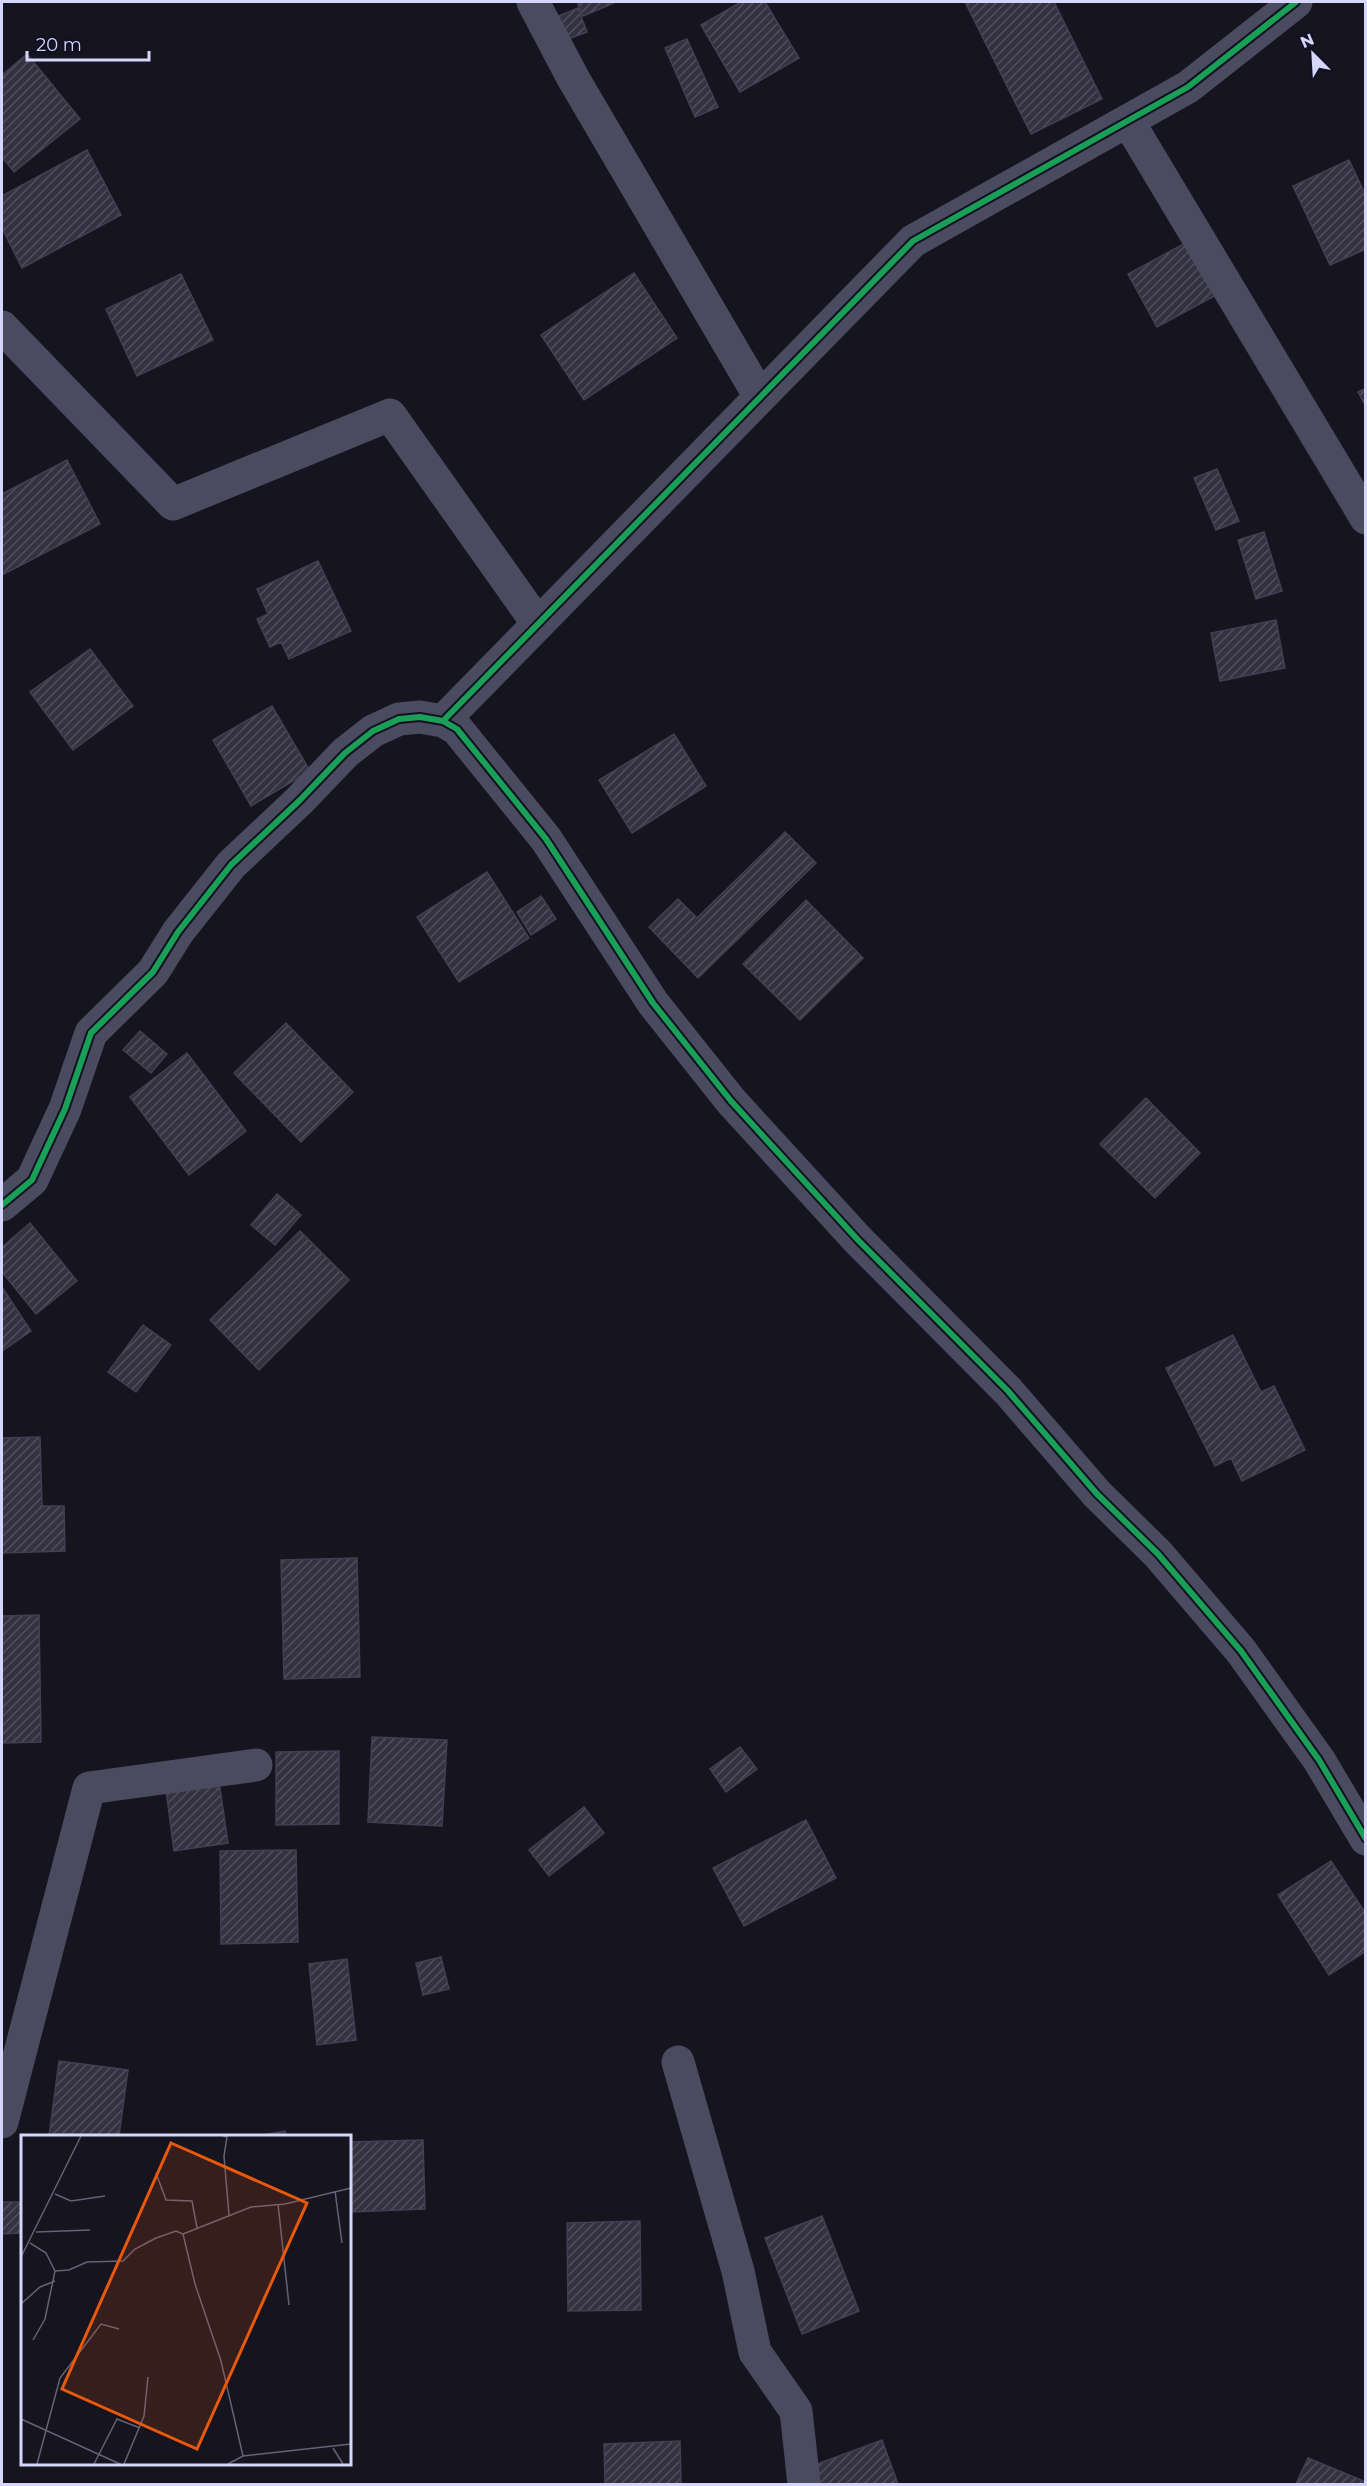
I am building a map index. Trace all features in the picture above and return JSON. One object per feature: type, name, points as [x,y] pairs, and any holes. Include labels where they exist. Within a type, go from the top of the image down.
[{"type":"street","points":[[533,2],[573,78],[760,397]]},
{"type":"street","points":[[443,721],[913,241],[1188,87],[1296,2]]},
{"type":"street","points":[[1128,121],[1365,518]]},
{"type":"street","points":[[2,327],[173,504],[390,415],[538,624]]},
{"type":"street","points":[[2,1205],[32,1180],[65,1109],[91,1033],[153,972],[178,932],[231,865],[299,801],[345,753],[373,731],[399,719],[420,717],[443,721],[457,729],[546,839],[653,1004],[731,1101],[858,1240],[1008,1391],[1097,1494],[1158,1554],[1241,1652],[1319,1760],[1365,1839]]},
{"type":"street","points":[[2,2122],[89,1788],[256,1765]]},
{"type":"street","points":[[678,2062],[738,2271],[755,2352],[796,2411],[804,2484]]},
{"type":"building","points":[[577,2],[616,2],[583,16]]},
{"type":"building","points":[[741,2],[765,2],[799,58],[740,92],[701,25]]},
{"type":"building","points":[[965,2],[1054,2],[1102,99],[1031,134]]},
{"type":"building","points":[[578,8],[587,32],[563,41],[554,18]]},
{"type":"building","points":[[687,39],[718,107],[695,117],[665,48]]},
{"type":"building","points":[[27,54],[80,119],[14,172],[2,157],[2,75]]},
{"type":"building","points":[[87,150],[121,215],[22,268],[2,228],[2,196]]},
{"type":"building","points":[[1349,160],[1366,196],[1366,249],[1330,265],[1293,186]]},
{"type":"building","points":[[1191,240],[1220,293],[1157,327],[1128,274]]},
{"type":"building","points":[[634,273],[677,338],[584,400],[541,335]]},
{"type":"building","points":[[181,274],[213,340],[137,376],[106,309]]},
{"type":"building","points":[[1366,388],[1366,407],[1358,392]]},
{"type":"building","points":[[67,460],[100,524],[2,575],[2,494]]},
{"type":"building","points":[[1217,469],[1239,521],[1216,530],[1194,478]]},
{"type":"building","points":[[1264,532],[1282,591],[1256,599],[1238,540]]},
{"type":"building","points":[[318,561],[351,631],[289,659],[281,642],[270,647],[257,619],[268,614],[257,589]]},
{"type":"building","points":[[1276,620],[1285,668],[1220,681],[1211,633]]},
{"type":"building","points":[[90,649],[133,706],[73,750],[30,692]]},
{"type":"building","points":[[272,706],[310,771],[251,806],[213,740]]},
{"type":"building","points":[[674,734],[706,786],[632,833],[599,780]]},
{"type":"building","points":[[785,832],[816,863],[698,978],[649,927],[678,899],[697,918]]},
{"type":"building","points":[[487,872],[529,938],[459,982],[417,917]]},
{"type":"building","points":[[541,896],[556,919],[531,935],[517,912]]},
{"type":"building","points":[[806,900],[863,958],[800,1020],[743,964]]},
{"type":"building","points":[[286,1023],[353,1092],[301,1142],[234,1073]]},
{"type":"building","points":[[140,1031],[167,1054],[151,1073],[123,1050]]},
{"type":"building","points":[[187,1053],[246,1131],[189,1175],[130,1097]]},
{"type":"building","points":[[1146,1098],[1200,1153],[1155,1198],[1100,1144]]},
{"type":"building","points":[[277,1194],[301,1215],[275,1245],[251,1225]]},
{"type":"building","points":[[30,1223],[77,1281],[36,1314],[2,1272],[2,1247]]},
{"type":"building","points":[[300,1231],[349,1280],[259,1370],[210,1320]]},
{"type":"building","points":[[2,1287],[31,1331],[2,1351]]},
{"type":"building","points":[[143,1325],[171,1345],[136,1392],[108,1372]]},
{"type":"building","points":[[1233,1335],[1261,1392],[1274,1386],[1305,1450],[1242,1481],[1231,1458],[1215,1466],[1166,1368]]},
{"type":"building","points":[[40,1437],[42,1506],[64,1506],[65,1551],[2,1553],[2,1438]]},
{"type":"building","points":[[357,1558],[360,1677],[284,1679],[281,1560]]},
{"type":"building","points":[[39,1615],[41,1742],[2,1743],[2,1616]]},
{"type":"building","points":[[372,1737],[447,1740],[442,1826],[368,1822]]},
{"type":"building","points":[[740,1747],[757,1769],[726,1792],[710,1769]]},
{"type":"building","points":[[339,1751],[339,1824],[276,1825],[276,1752]]},
{"type":"building","points":[[219,1781],[228,1843],[174,1851],[166,1790]]},
{"type":"building","points":[[584,1807],[604,1833],[549,1876],[529,1850]]},
{"type":"building","points":[[806,1820],[836,1878],[744,1926],[713,1868]]},
{"type":"building","points":[[296,1850],[298,1942],[221,1944],[220,1851]]},
{"type":"building","points":[[1331,1861],[1366,1914],[1366,1951],[1329,1975],[1278,1895]]},
{"type":"building","points":[[441,1957],[449,1989],[423,1995],[416,1963]]},
{"type":"building","points":[[347,1959],[356,2040],[317,2045],[309,1964]]},
{"type":"building","points":[[59,2061],[128,2070],[119,2135],[49,2135]]},
{"type":"building","points":[[285,2131],[286,2135],[263,2135]]},
{"type":"building","points":[[423,2140],[425,2209],[351,2212],[351,2142]]},
{"type":"building","points":[[2,2202],[21,2202],[21,2233],[2,2234]]},
{"type":"building","points":[[822,2216],[859,2311],[802,2334],[765,2238]]},
{"type":"building","points":[[640,2221],[641,2310],[568,2311],[567,2223]]},
{"type":"building","points":[[882,2440],[898,2484],[810,2484],[804,2469]]},
{"type":"building","points":[[680,2441],[681,2484],[605,2484],[604,2444]]},
{"type":"building","points":[[1308,2458],[1366,2482],[1366,2484],[1296,2484]]},
{"type":"cycle path","points":[[443,721],[913,241],[1188,87],[1296,2]]},
{"type":"cycle path","points":[[2,1205],[32,1180],[65,1109],[91,1033],[153,972],[178,932],[231,865],[299,801],[345,753],[373,731],[399,719],[420,717],[443,721],[457,729],[546,839],[653,1003],[731,1101],[858,1240],[1008,1391],[1097,1494],[1158,1554],[1241,1651],[1319,1760],[1366,1839]]}]
